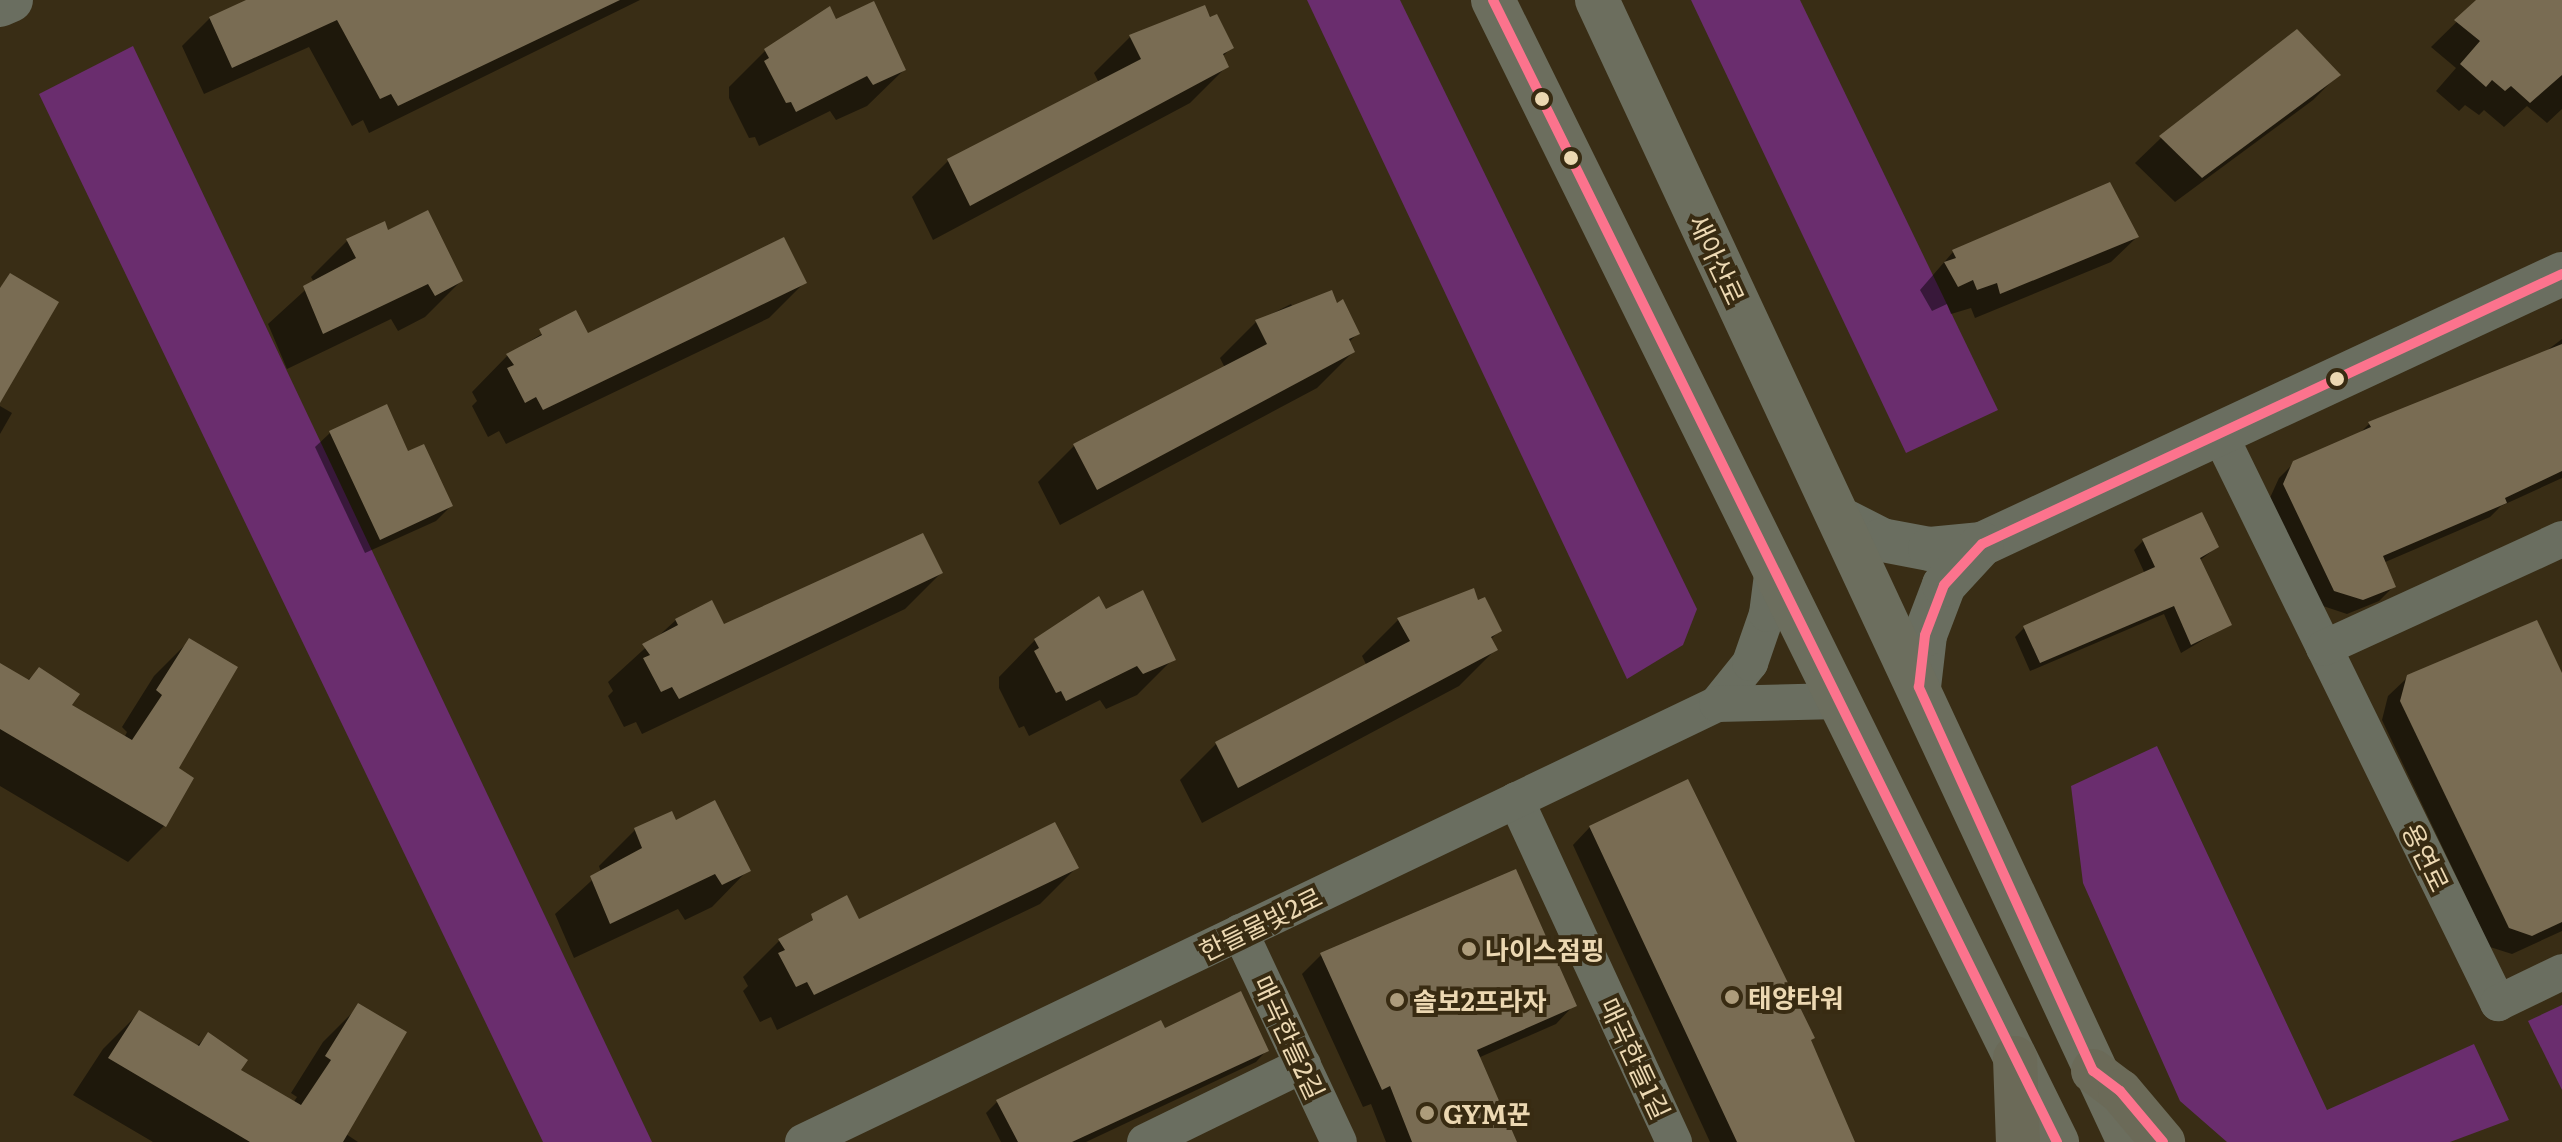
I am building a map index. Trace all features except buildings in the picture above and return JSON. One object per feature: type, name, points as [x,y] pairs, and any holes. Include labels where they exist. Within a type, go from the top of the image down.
[{"type":"highway","points":[[2015,1058],[2018,1142]]},
{"type":"highway","points":[[2093,1071],[2120,1091],[2163,1142]]},
{"type":"main road","points":[[1493,0],[2057,1142]]},
{"type":"main road","name":"새아산로","points":[[1597,0],[1919,687],[2093,1071],[2129,1142]]},
{"type":"street","points":[[0,5],[11,0]]},
{"type":"street","points":[[1839,518],[1894,542],[1930,549],[1982,544],[2562,274]]},
{"type":"street","name":"용연로","points":[[2219,433],[2498,1003],[2562,972]]},
{"type":"street","points":[[2324,648],[2562,539]]},
{"type":"street","points":[[1919,687],[1925,635],[1944,585],[1982,544]]},
{"type":"street","points":[[1717,704],[1750,663],[1767,614],[1773,567]]},
{"type":"street","points":[[1717,704],[1839,701]]},
{"type":"street","name":"한들물빛2로","points":[[803,1142],[1717,704]]},
{"type":"street","name":"매곡한들1길","points":[[1516,800],[1674,1142]]},
{"type":"street","name":"매곡한들2길","points":[[1240,932],[1339,1142]]},
{"type":"street","points":[[1145,1142],[1303,1065]]},
{"type":"shaded area","points":[[1307,0],[1400,0],[1697,609],[1683,645],[1627,679]]},
{"type":"shaded area","points":[[1691,0],[1800,0],[1998,410],[1906,453]]},
{"type":"shaded area","points":[[133,46],[652,1142],[543,1142],[39,94]]},
{"type":"shaded area","points":[[2157,746],[2327,1110],[2474,1044],[2509,1120],[2450,1142],[2227,1142],[2180,1101],[2083,883],[2071,786]]},
{"type":"shaded area","points":[[2562,1005],[2562,1090],[2528,1021]]},
{"type":"transit line","points":[[1493,0],[2057,1142]]},
{"type":"transit line","points":[[2163,1142],[2120,1091],[2093,1071],[1919,687],[1925,635],[1944,585],[1982,544],[2562,274]]},
{"type":"place","name":"나이스점핑","points":[[1469,949]]},
{"type":"place","name":"태양타워","points":[[1732,997]]},
{"type":"place","name":"솔보2프라자","points":[[1397,1000]]},
{"type":"place","name":"GYM꾼","points":[[1427,1113]]}]
